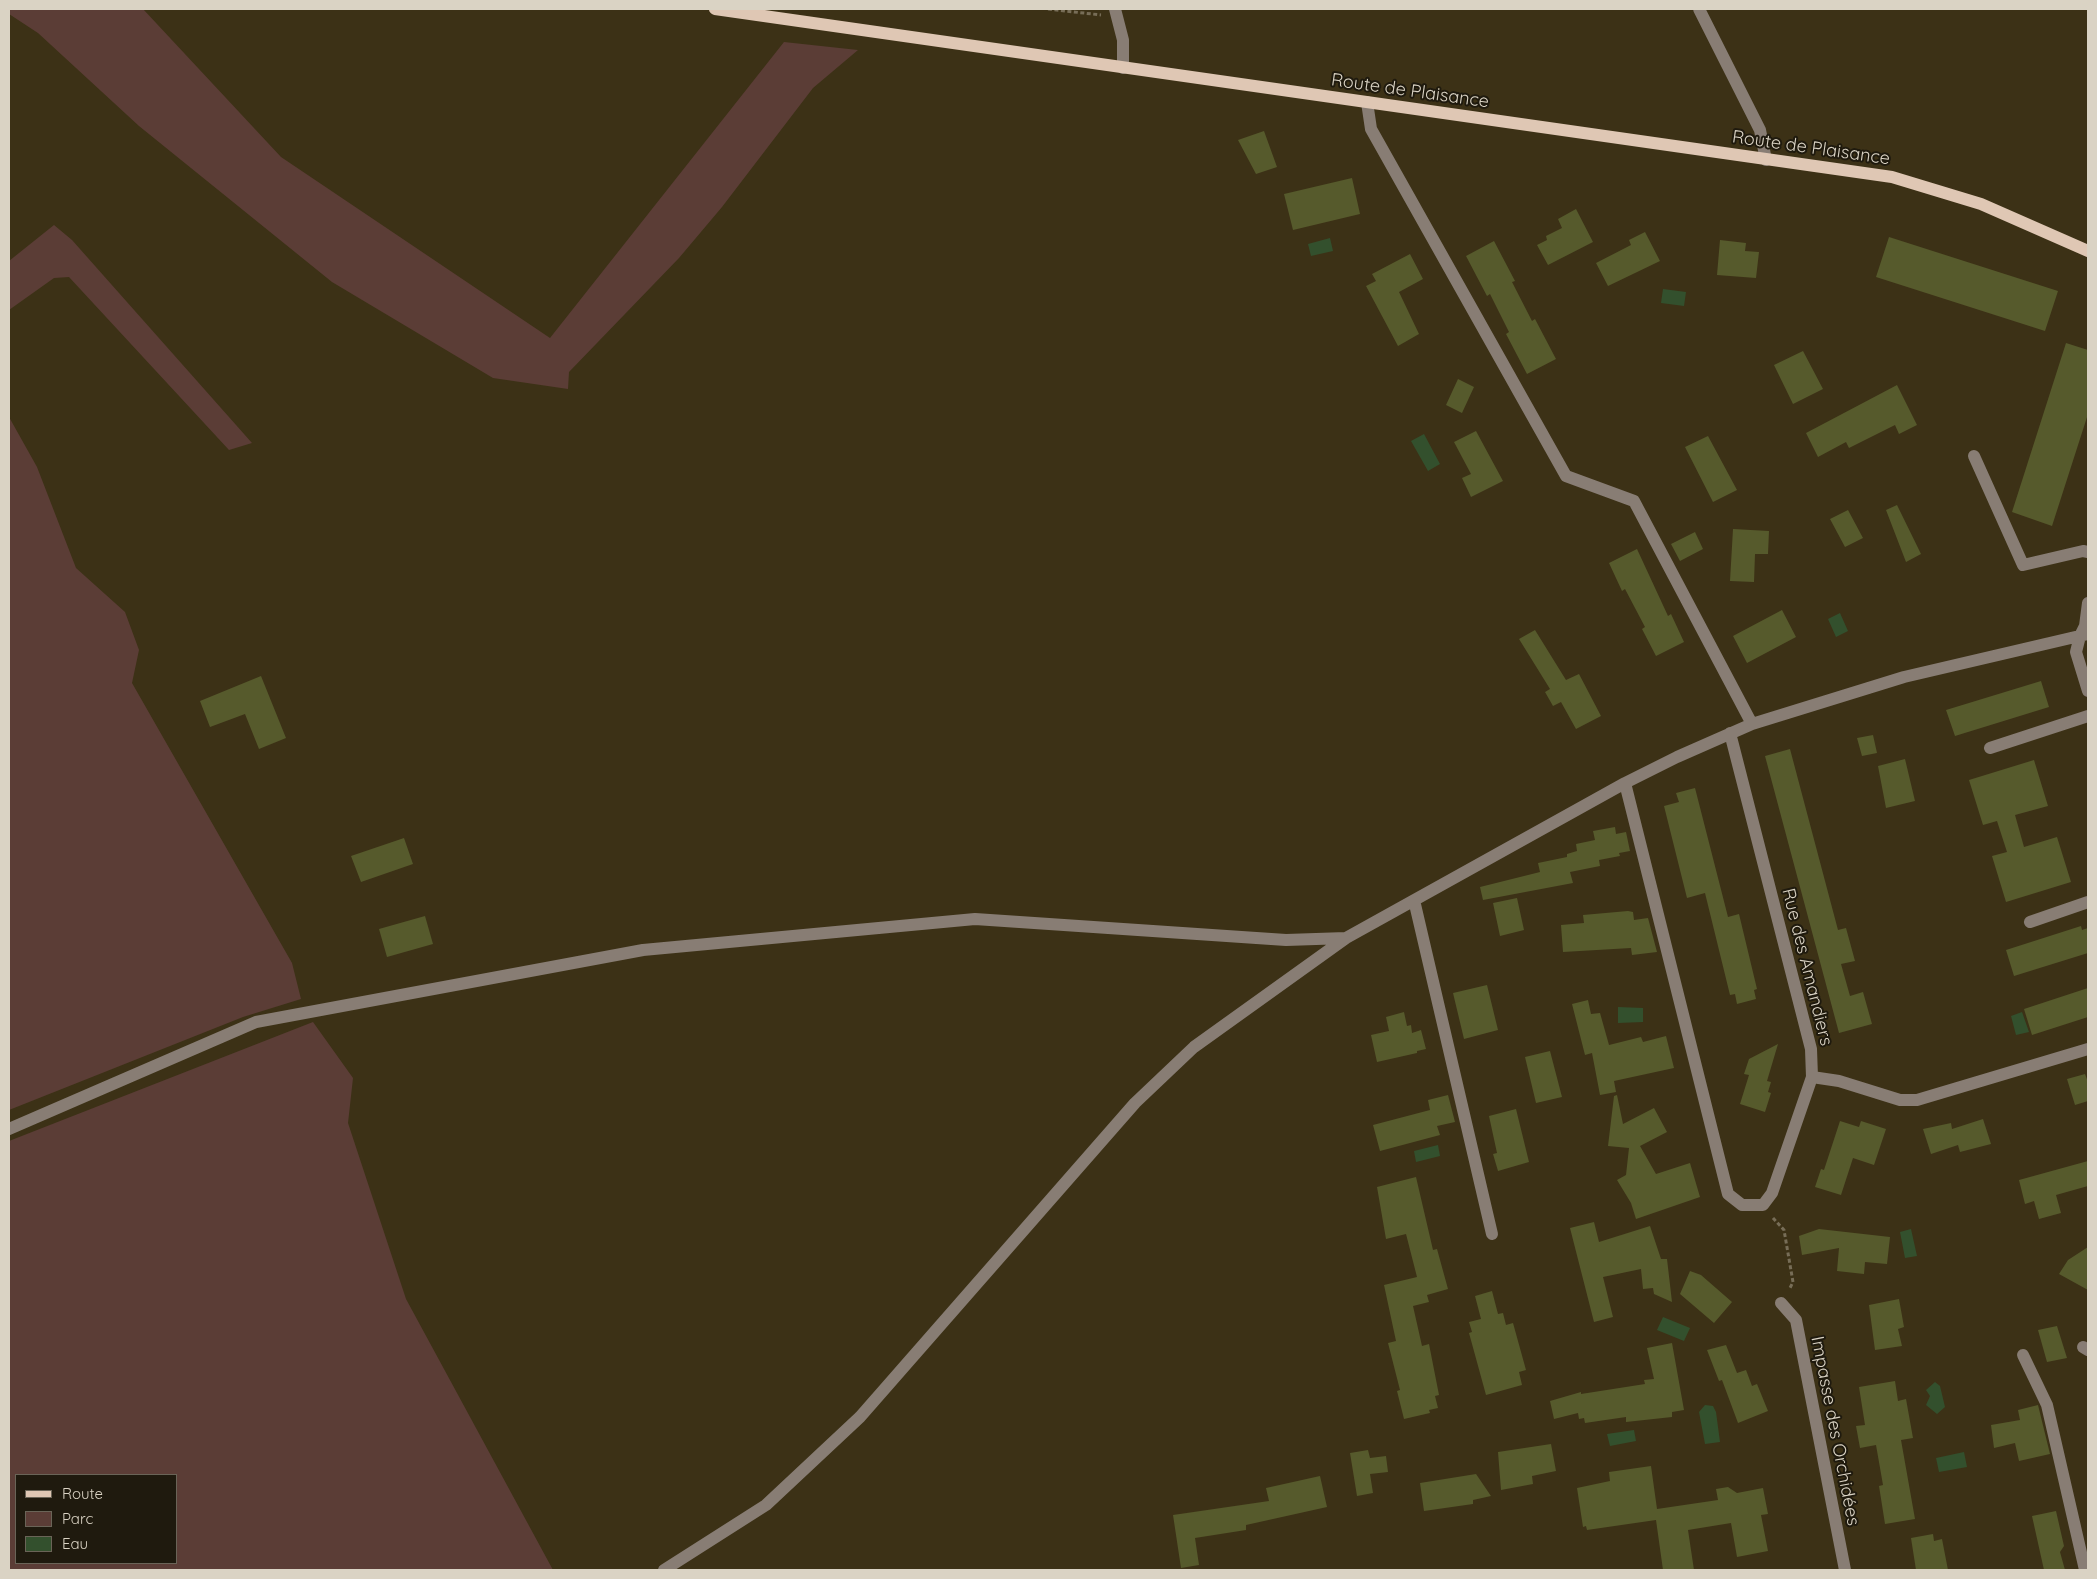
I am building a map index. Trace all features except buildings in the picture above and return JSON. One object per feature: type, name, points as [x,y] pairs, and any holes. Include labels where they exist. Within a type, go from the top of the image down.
[{"type":"main road","name":"Route de Plaisance","points":[[715,9],[1892,177],[1981,204],[2088,251]]},
{"type":"street","points":[[1699,9],[1760,130],[1766,160]]},
{"type":"street","points":[[1116,13],[1123,40],[1123,68]]},
{"type":"street","points":[[1367,102],[1371,129],[1566,476],[1634,501],[1752,724]]},
{"type":"street","points":[[1974,456],[2023,565],[2083,551],[2088,552]]},
{"type":"street","points":[[2088,603],[2084,635],[2076,652],[2088,691]]},
{"type":"street","points":[[664,1570],[766,1505],[860,1417],[1135,1103],[1194,1047],[1346,938],[1625,783],[1752,724],[1904,677],[2084,635]]},
{"type":"street","points":[[1990,748],[2088,716]]},
{"type":"street","name":"Rue des Amandiers","points":[[1730,734],[1811,1049],[1812,1077]]},
{"type":"street","points":[[1625,783],[1728,1194],[1742,1205],[1764,1206],[1772,1193],[1812,1077],[1839,1081],[1900,1100],[1917,1100],[2088,1048]]},
{"type":"street","points":[[1414,900],[1492,1234]]},
{"type":"street","points":[[2030,922],[2088,902]]},
{"type":"street","points":[[9,1129],[256,1022],[643,950],[975,919],[1286,940],[1346,938]]},
{"type":"street","name":"Impasse des Orchidées","points":[[1781,1303],[1796,1320],[1845,1570]]},
{"type":"street","points":[[2023,1355],[2047,1405],[2085,1570]]},
{"type":"path","points":[[1048,9],[1116,13]]},
{"type":"path","points":[[1764,1206],[1784,1230],[1793,1282],[1781,1303]]},
{"type":"green space","points":[[9,9],[143,9],[281,157],[550,338],[784,42],[858,50],[813,88],[722,207],[679,258],[569,372],[568,389],[493,378],[332,282],[139,126],[38,33],[9,14]]},
{"type":"green space","points":[[54,225],[72,240],[252,443],[229,450],[69,277],[54,278],[9,310],[9,261]]},
{"type":"green space","points":[[9,417],[37,467],[76,568],[125,612],[139,650],[132,683],[292,963],[301,999],[243,1017],[9,1110]]},
{"type":"green space","points":[[313,1022],[353,1078],[348,1123],[406,1299],[553,1570],[9,1570],[9,1141]]},
{"type":"water","points":[[1330,238],[1333,251],[1311,256],[1308,244]]},
{"type":"water","points":[[1663,289],[1686,292],[1684,306],[1661,303]]},
{"type":"water","points":[[1424,434],[1440,464],[1428,471],[1411,441]]},
{"type":"water","points":[[1840,613],[1848,631],[1836,637],[1828,619]]},
{"type":"water","points":[[1618,1007],[1643,1008],[1643,1022],[1618,1023]]},
{"type":"water","points":[[2022,1012],[2029,1032],[2016,1035],[2011,1016]]},
{"type":"water","points":[[1438,1145],[1440,1156],[1416,1162],[1414,1151]]},
{"type":"water","points":[[1911,1229],[1917,1256],[1905,1258],[1900,1232]]},
{"type":"water","points":[[1663,1317],[1690,1328],[1684,1341],[1657,1330]]},
{"type":"water","points":[[1935,1382],[1940,1386],[1945,1407],[1937,1414],[1926,1405],[1930,1396],[1926,1390]]},
{"type":"water","points":[[1705,1405],[1713,1406],[1716,1412],[1720,1442],[1705,1444],[1699,1412]]},
{"type":"water","points":[[1634,1430],[1636,1441],[1610,1446],[1607,1434]]},
{"type":"water","points":[[1964,1452],[1967,1467],[1939,1472],[1936,1458]]}]
